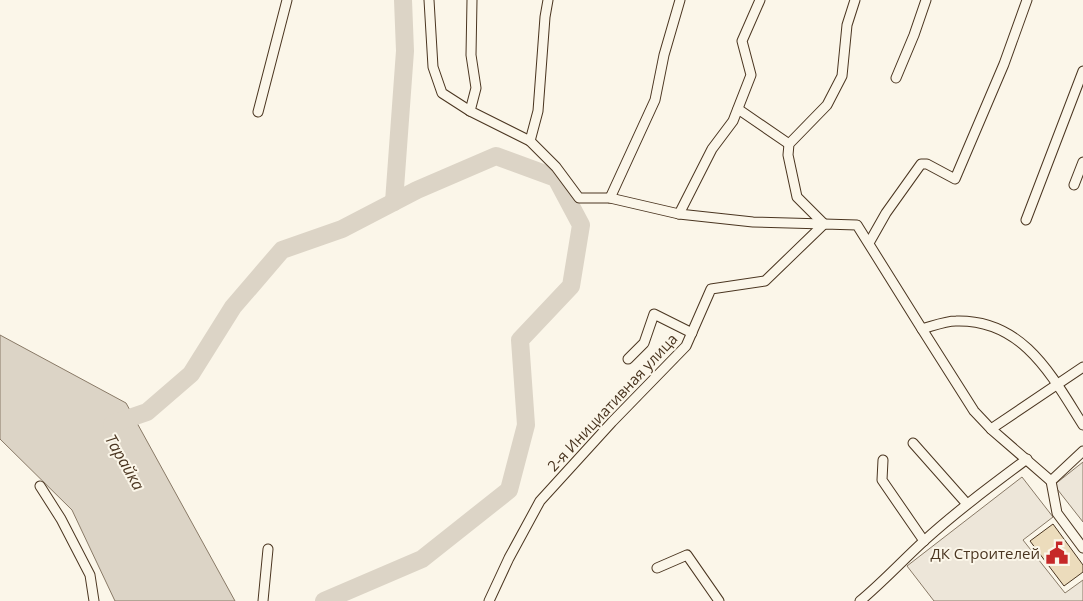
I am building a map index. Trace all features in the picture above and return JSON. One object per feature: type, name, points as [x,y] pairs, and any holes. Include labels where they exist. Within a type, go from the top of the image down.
[{"type":"street","points":[[258,112],[287,0]]},
{"type":"street","points":[[429,0],[433,66],[442,93],[470,111],[530,141],[556,167],[579,198],[610,198],[679,214],[753,222],[857,225],[974,410],[991,429],[1052,481],[1056,513],[1083,548]]},
{"type":"street","points":[[470,111],[476,88],[471,55],[472,0]]},
{"type":"street","points":[[530,141],[538,111],[548,0]]},
{"type":"street","points":[[610,198],[655,100],[664,55],[680,0]]},
{"type":"street","points":[[679,214],[712,149],[733,120],[752,75],[742,41],[760,0]]},
{"type":"street","points":[[824,224],[797,197],[788,155],[790,144],[827,105],[842,76],[847,25],[854,0]]},
{"type":"street","points":[[896,78],[926,0]]},
{"type":"street","points":[[868,243],[886,213],[921,164],[927,164],[956,179],[1004,64],[1027,0]]},
{"type":"street","points":[[1026,220],[1083,71]]},
{"type":"street","points":[[738,108],[790,144]]},
{"type":"street","points":[[1074,185],[1083,162]]},
{"type":"street","name":"2-я Инициативная улица","points":[[489,601],[509,558],[540,501],[612,422],[686,346],[710,289],[765,282],[824,224]]},
{"type":"street","points":[[628,358],[644,343],[654,314],[692,333]]},
{"type":"street","points":[[922,328],[955,321],[992,326],[1029,349],[1049,372],[1083,425]]},
{"type":"street","points":[[991,429],[1083,368]]},
{"type":"street","points":[[913,443],[967,504]]},
{"type":"street","points":[[1052,481],[1083,450]]},
{"type":"street","points":[[860,601],[967,504],[1027,459]]},
{"type":"street","points":[[882,460],[882,480],[924,541]]},
{"type":"street","points":[[40,486],[61,519],[90,575],[94,601]]},
{"type":"street","points":[[262,601],[268,549]]},
{"type":"street","points":[[658,568],[687,555],[719,601]]},
{"type":"shaded area","points":[[1083,462],[1083,522],[1054,485]]},
{"type":"shaded area","points":[[1022,477],[1053,517],[1023,540],[1065,593],[1083,580],[1083,601],[934,601],[907,566]]},
{"type":"water","name":"Тарайка","points":[[0,335],[126,403],[235,601],[115,601],[72,510],[0,439]]},
{"type":"building","name":"ДК Строителей","points":[[1053,524],[1083,565],[1083,572],[1064,586],[1030,541]]},
{"type":"waterway","points":[[394,202],[405,51],[403,0]]},
{"type":"waterway","points":[[112,424],[147,412],[191,374],[233,307],[282,250],[342,229],[417,190],[496,156],[556,178],[581,225],[571,286],[520,340],[526,425],[509,490],[422,559],[324,601]]},
{"type":"place","name":"ДК Строителей","points":[[1057,553]]}]
